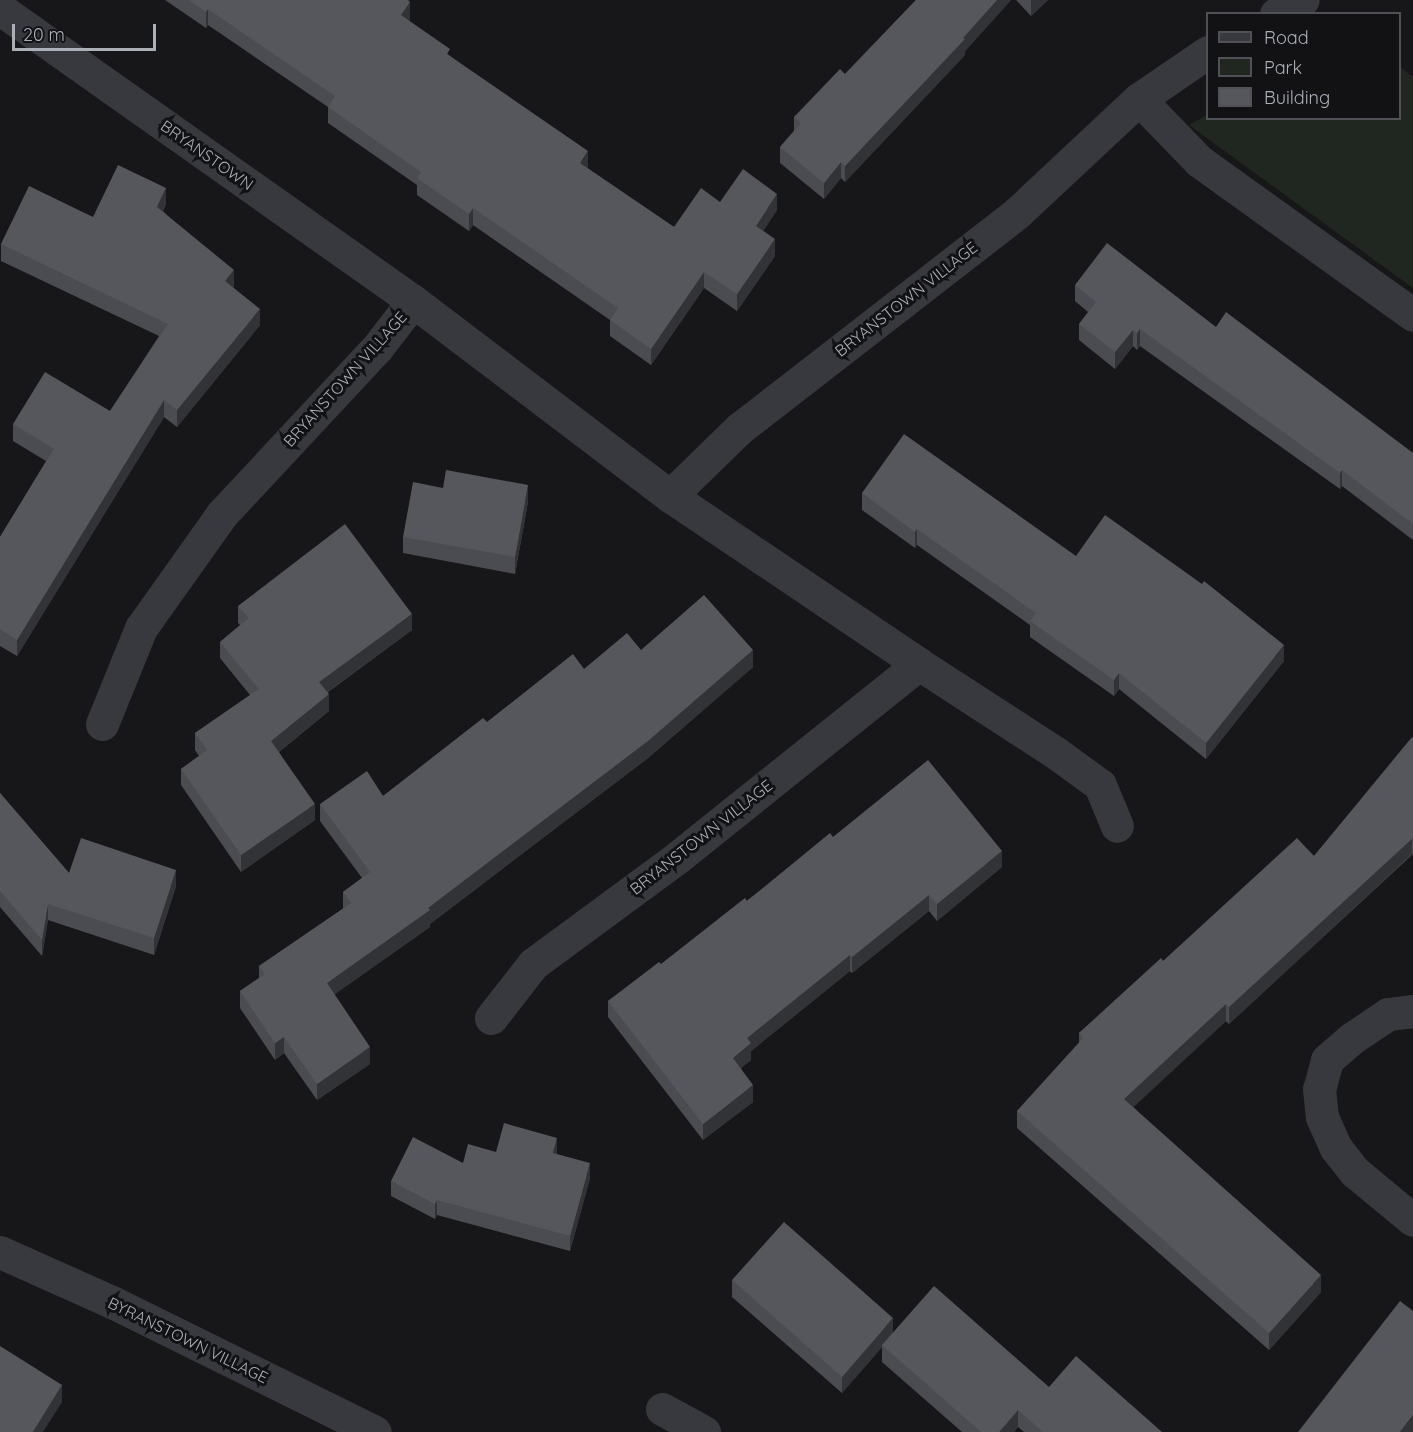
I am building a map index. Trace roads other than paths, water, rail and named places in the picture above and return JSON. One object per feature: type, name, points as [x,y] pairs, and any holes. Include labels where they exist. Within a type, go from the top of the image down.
[{"type":"street","points":[[1280,12],[1302,0]]},
{"type":"street","name":"BRYANSTOWN","points":[[0,9],[413,301]]},
{"type":"street","name":"BRYANSTOWN VILLAGE","points":[[670,495],[741,428],[1017,213],[1139,99],[1206,53]]},
{"type":"street","points":[[1139,99],[1199,161],[1413,315]]},
{"type":"street","name":"BRYANSTOWN VILLAGE","points":[[102,724],[141,628],[222,514],[377,348],[413,301],[670,495],[919,664],[1056,753],[1100,785],[1117,826]]},
{"type":"street","name":"BRYANSTOWN VILLAGE","points":[[491,1018],[533,964],[678,857],[919,664]]},
{"type":"street","points":[[1413,1011],[1388,1014],[1352,1039],[1327,1060],[1319,1089],[1322,1117],[1336,1149],[1355,1172],[1413,1220]]},
{"type":"street","name":"BYRANSTOWN VILLAGE","points":[[0,1252],[112,1302],[375,1432]]},
{"type":"street","points":[[662,1409],[704,1432]]}]
